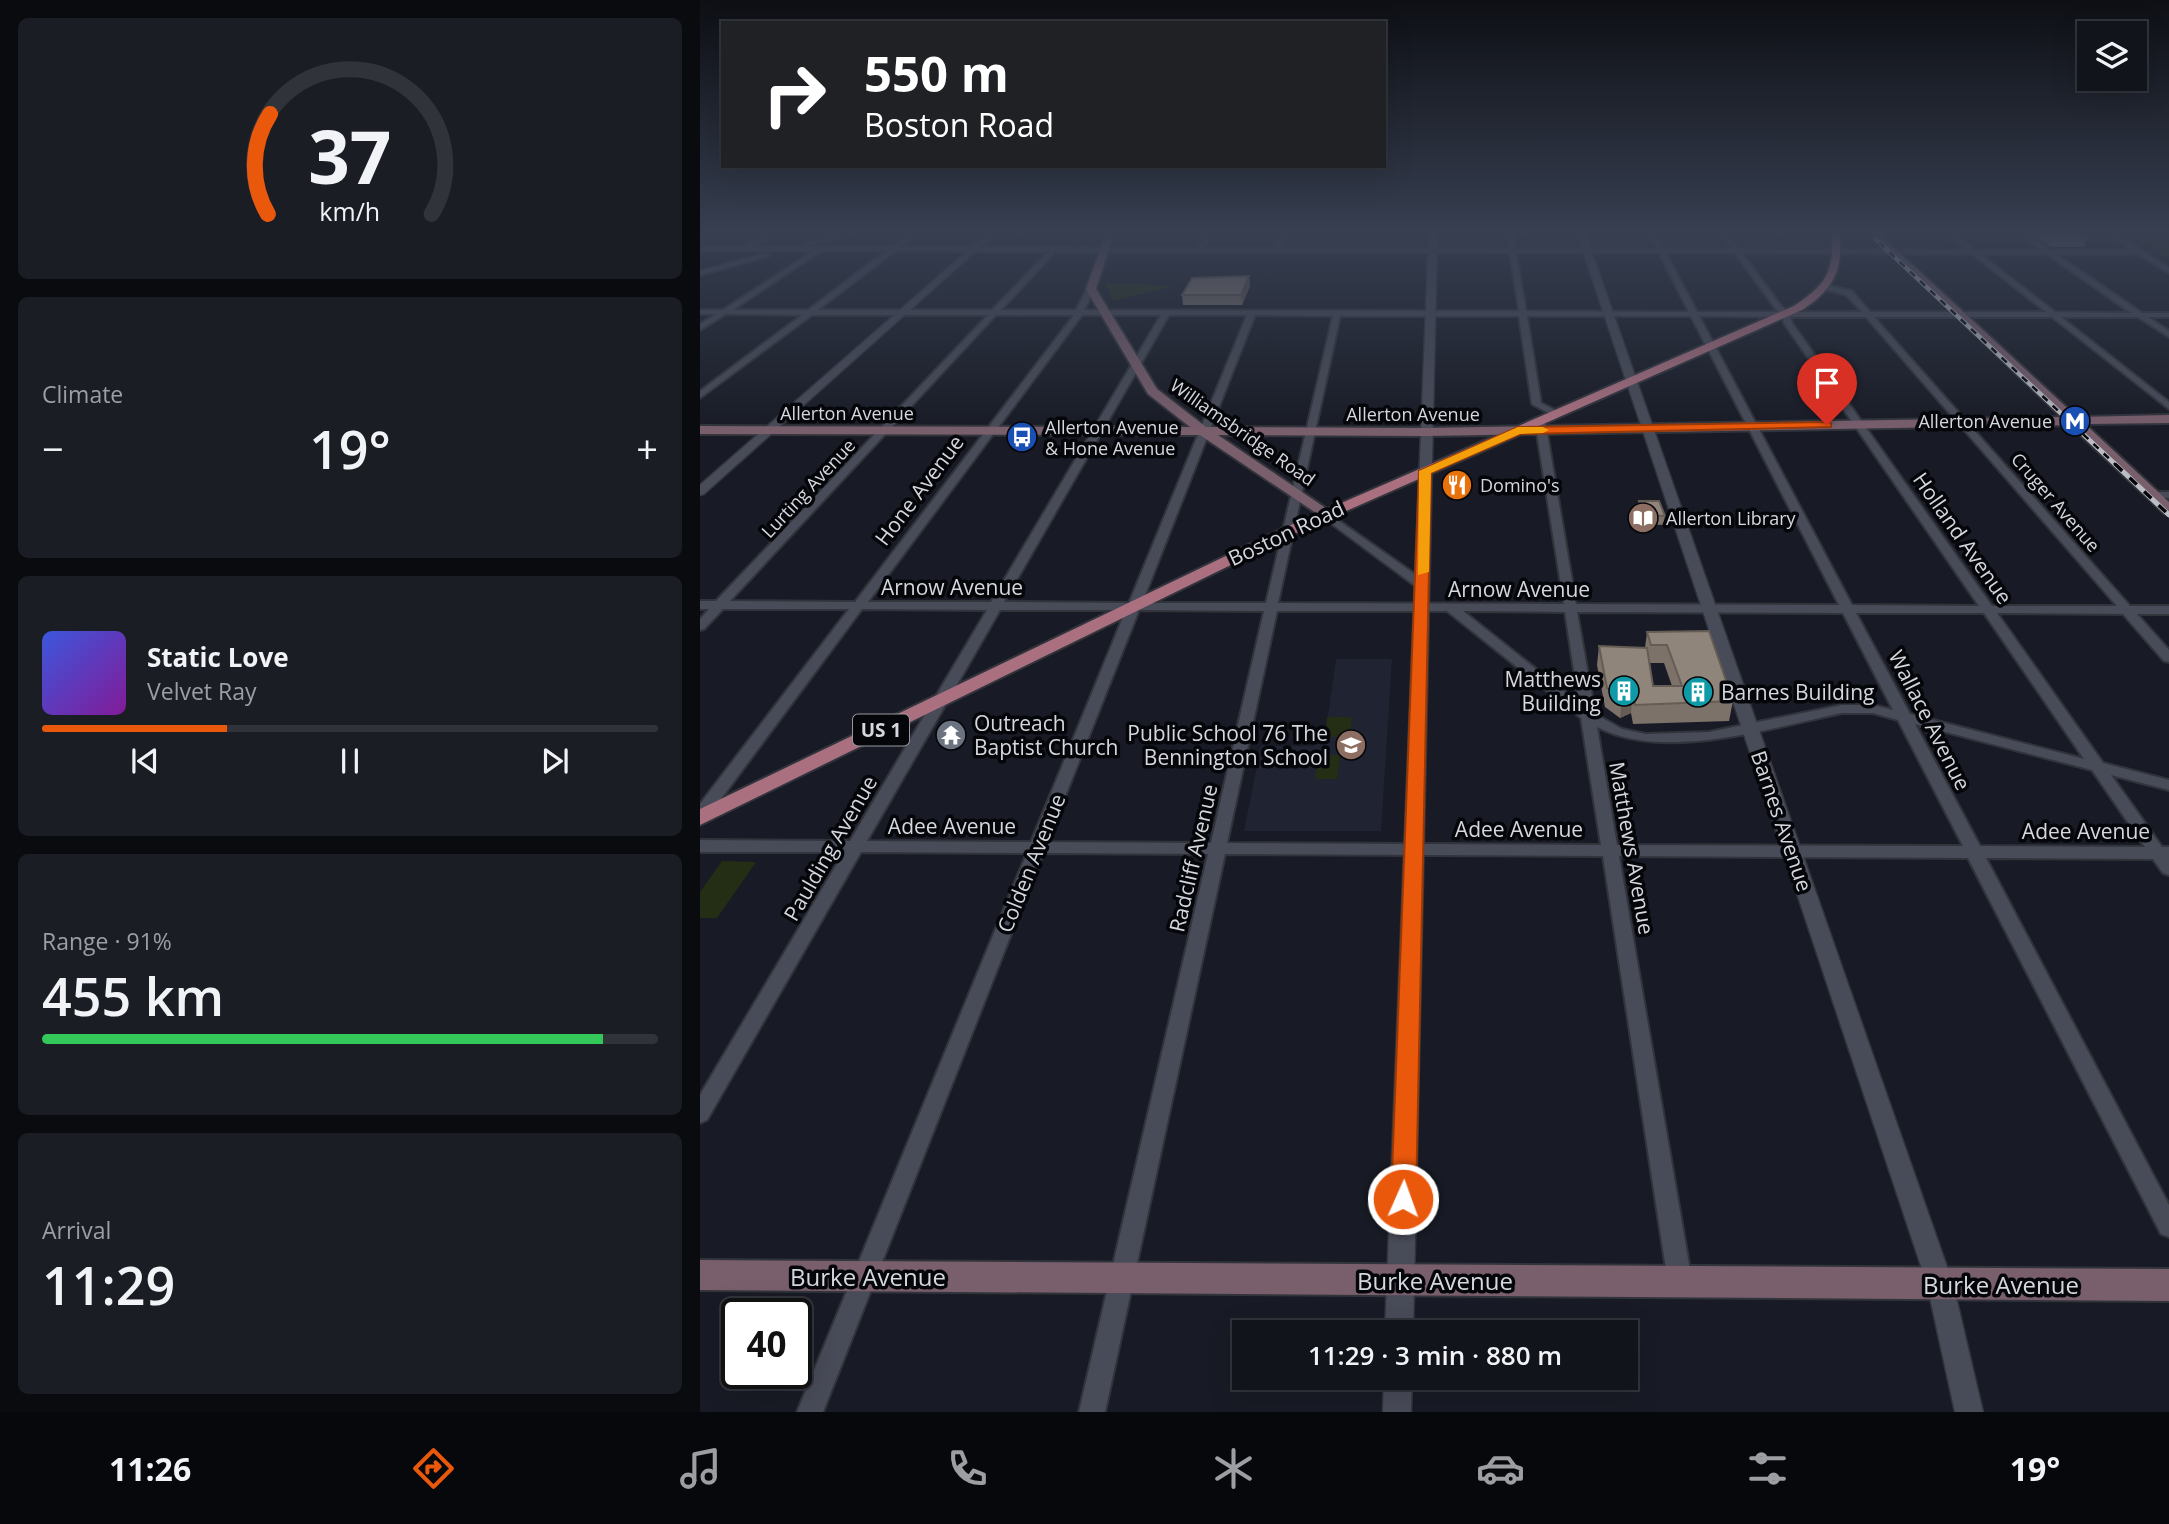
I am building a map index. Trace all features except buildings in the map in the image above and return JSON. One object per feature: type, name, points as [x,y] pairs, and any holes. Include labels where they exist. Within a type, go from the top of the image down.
[{"type":"main road","name":"Williamsbridge Road","points":[[1096,299],[1103,313],[1136,342],[1136,365],[1152,391],[1204,432],[1325,514]]},
{"type":"main road","name":"Boston Road","points":[[700,816],[1325,514],[1518,430],[1541,425],[1556,414],[1786,314],[1808,299]]},
{"type":"main road","points":[[1943,299],[2169,510]]},
{"type":"main road","points":[[1541,425],[1648,428],[2169,419]]},
{"type":"main road","name":"Allerton Avenue","points":[[700,430],[1518,430]]},
{"type":"main road","name":"Burke Avenue","points":[[700,1275],[2169,1284]]},
{"type":"street","points":[[700,328],[745,299]]},
{"type":"street","points":[[700,395],[827,299]]},
{"type":"street","points":[[700,491],[915,299]]},
{"type":"street","name":"Lurting Avenue","points":[[700,626],[1007,299]]},
{"type":"street","name":"Hone Avenue","points":[[700,816],[990,431],[1086,299]]},
{"type":"street","points":[[1399,1320],[1430,299]]},
{"type":"street","points":[[1520,299],[1537,404],[1556,414]]},
{"type":"street","name":"Barnes Avenue","points":[[1604,299],[1940,1284],[1969,1412]]},
{"type":"street","name":"Wallace Avenue","points":[[1687,299],[2169,1227]]},
{"type":"street","name":"Holland Avenue","points":[[1774,299],[1786,314],[1788,323],[2097,766],[2163,853],[2169,869]]},
{"type":"street","name":"Cruger Avenue","points":[[1853,299],[2169,658]]},
{"type":"street","points":[[2033,299],[2169,406]]},
{"type":"street","points":[[2117,299],[2169,335]]},
{"type":"street","points":[[700,312],[2169,315]]},
{"type":"street","name":"Paulding Avenue","points":[[700,1114],[1136,365],[1136,342],[1166,313]]},
{"type":"street","name":"Colden Avenue","points":[[810,1412],[1252,313]]},
{"type":"street","name":"Radcliff Avenue","points":[[1092,1412],[1337,313]]},
{"type":"street","name":"Matthews Avenue","points":[[1541,425],[1680,1282]]},
{"type":"street","points":[[2154,495],[2169,495]]},
{"type":"street","name":"Williamsbridge Road","points":[[1325,514],[1422,584]]},
{"type":"street","name":"Arnow Avenue","points":[[700,605],[2169,610]]},
{"type":"street","points":[[1451,608],[1587,716],[1618,733],[1646,738],[1709,736],[1751,730],[1797,717],[1842,709],[1873,709],[2169,785]]},
{"type":"street","name":"Adee Avenue","points":[[700,846],[2163,853]]},
{"type":"street","points":[[1397,1412],[1398,1390]]},
{"type":"shaded area","name":"Public School 76 The Bennington School","points":[[1336,659],[1392,659],[1381,831],[1244,831],[1261,746],[1313,746],[1325,737]]},
{"type":"green space","points":[[1327,717],[1352,717],[1350,737],[1325,737]]},
{"type":"green space","points":[[1318,755],[1340,755],[1337,779],[1315,779]]},
{"type":"green space","points":[[722,861],[756,862],[717,918],[700,918],[700,892]]},
{"type":"railway","points":[[1939,299],[2117,466]]},
{"type":"railway","points":[[2115,464],[2169,515]]},
{"type":"slow traffic","points":[[1423,572],[1425,471],[1518,430],[1543,430]]},
{"type":"place","name":"Allerton Avenue","points":[[2075,421]]},
{"type":"place","name":"Allerton Avenue & Hone Avenue","points":[[1022,437]]},
{"type":"place","name":"Domino's","points":[[1457,485]]},
{"type":"place","name":"Allerton Library","points":[[1643,518]]},
{"type":"place","name":"Matthews Building","points":[[1624,691]]},
{"type":"place","name":"Barnes Building","points":[[1698,692]]},
{"type":"place","name":"Outreach Baptist Church","points":[[951,735]]},
{"type":"place","name":"Public School 76 The Bennington School","points":[[1351,745]]},
{"type":"route","points":[[1403,1199],[1425,471],[1518,430],[1827,425]]}]
